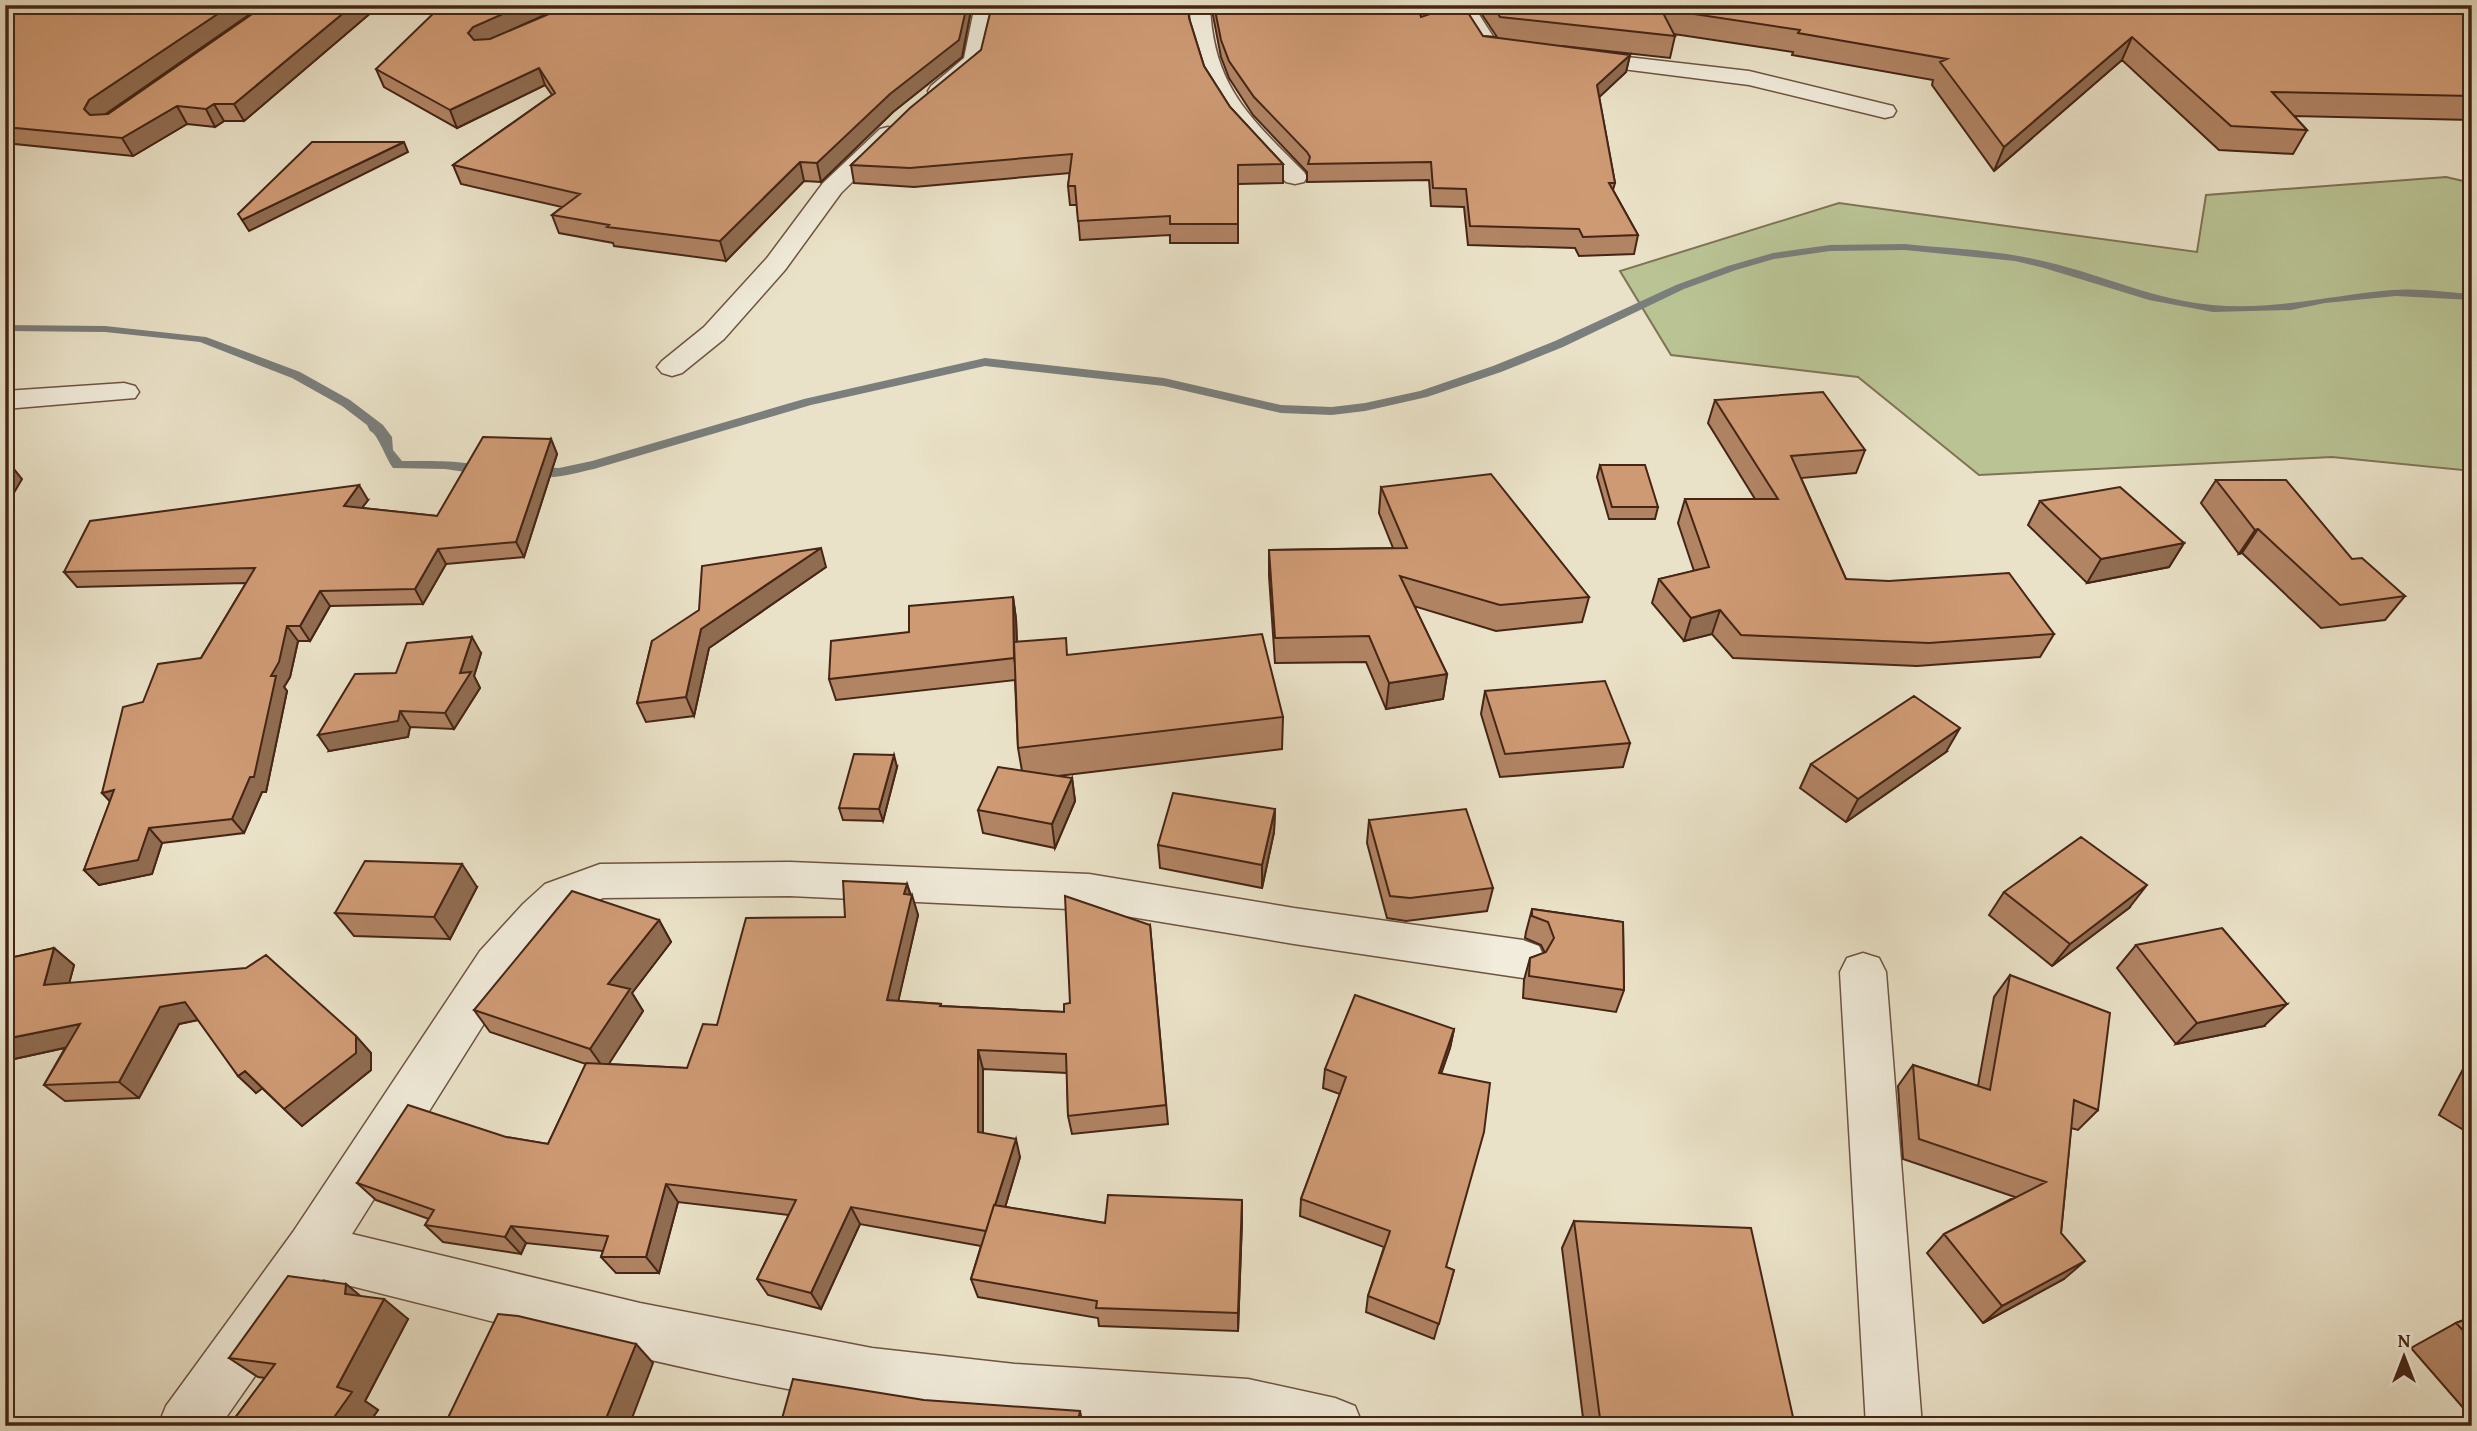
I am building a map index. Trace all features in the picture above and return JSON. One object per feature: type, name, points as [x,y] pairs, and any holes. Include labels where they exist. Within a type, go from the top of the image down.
[{"type":"street","points":[[672,367],[715,333],[776,264],[832,188],[912,112],[974,60],[985,5]]},
{"type":"street","points":[[1200,5],[1201,47],[1213,78],[1230,109],[1295,177]]},
{"type":"street","points":[[1463,5],[1489,46],[1530,51]]},
{"type":"street","points":[[1557,55],[1749,78],[1885,111]]},
{"type":"street","points":[[5,400],[124,392]]},
{"type":"street","points":[[186,1426],[312,1250],[496,965],[538,917],[560,897],[600,881],[790,879],[1089,892],[1294,926],[1523,959]]},
{"type":"street","points":[[1863,972],[1894,1426]]},
{"type":"street","points":[[312,1250],[640,1329],[872,1377],[1015,1392],[1248,1407],[1335,1426]]},
{"type":"green space","points":[[2446,177],[2472,183],[2472,471],[2332,457],[1979,475],[1858,377],[1671,355],[1620,271],[1839,203],[2197,252],[2206,195]]},
{"type":"building","points":[[21,5],[231,5],[89,100],[84,109],[90,115],[108,114],[265,5],[353,5],[234,104],[214,104],[206,109],[177,106],[122,138],[5,127],[5,19]]},
{"type":"building","points":[[442,5],[523,5],[473,27],[468,33],[474,40],[490,39],[570,5],[967,5],[959,40],[890,94],[817,163],[800,162],[720,241],[607,227],[609,225],[552,215],[580,194],[453,165],[555,93],[539,68],[450,110],[376,69]]},
{"type":"building","points":[[992,5],[1188,5],[1189,18],[1204,66],[1230,107],[1283,164],[1238,165],[1238,224],[1170,224],[1170,216],[1078,221],[1075,186],[1068,186],[1072,154],[910,168],[851,165],[910,108],[981,50]]},
{"type":"building","points":[[1214,5],[1417,5],[1421,17],[1463,5],[1483,36],[1630,55],[1597,85],[1615,183],[1609,183],[1638,235],[1583,237],[1579,229],[1470,226],[1466,189],[1433,188],[1431,162],[1308,164],[1310,157],[1307,152],[1254,97],[1229,61],[1221,40]]},
{"type":"building","points":[[1493,5],[2472,5],[2472,96],[2272,92],[2307,130],[2231,126],[2132,37],[2004,147],[1940,62],[1947,59],[1798,33],[1800,30],[1661,9],[1675,36],[1500,17]]},
{"type":"building","points":[[312,142],[404,142],[242,220],[238,214]]},
{"type":"building","points":[[1823,392],[1865,450],[1791,456],[1846,579],[1889,581],[2009,573],[2054,634],[1929,643],[1741,635],[1720,610],[1691,618],[1659,579],[1709,567],[1685,499],[1778,499],[1715,400]]},
{"type":"building","points":[[483,437],[551,439],[516,542],[438,549],[415,589],[320,591],[300,626],[287,626],[279,662],[271,676],[276,676],[254,777],[250,777],[232,819],[149,828],[138,860],[84,870],[114,790],[102,793],[123,707],[143,702],[158,664],[201,658],[255,568],[64,572],[90,521],[359,485],[344,506],[437,516]]},
{"type":"building","points":[[1600,465],[1645,465],[1658,507],[1612,507]]},
{"type":"building","points":[[1491,474],[1589,597],[1500,605],[1400,576],[1447,674],[1389,683],[1369,636],[1275,638],[1269,550],[1407,548],[1381,487]]},
{"type":"building","points":[[2216,480],[2286,480],[2352,559],[2362,558],[2405,596],[2340,605],[2258,529],[2255,530]]},
{"type":"building","points":[[2120,487],[2184,543],[2101,559],[2040,501]]},
{"type":"building","points":[[821,548],[701,629],[686,697],[637,703],[652,641],[699,610],[702,566]]},
{"type":"building","points":[[1013,597],[1014,658],[829,679],[831,641],[909,632],[909,606]]},
{"type":"building","points":[[1262,634],[1283,717],[1018,748],[1014,642],[1066,638],[1067,655]]},
{"type":"building","points":[[472,637],[460,673],[471,672],[445,713],[400,711],[398,721],[318,735],[355,674],[396,673],[407,643]]},
{"type":"building","points":[[1605,681],[1630,743],[1505,754],[1485,691]]},
{"type":"building","points":[[1914,696],[1960,728],[1858,799],[1811,764]]},
{"type":"building","points":[[854,754],[894,755],[879,809],[839,808]]},
{"type":"building","points":[[998,767],[1072,778],[1052,824],[978,810]]},
{"type":"building","points":[[1173,793],[1275,809],[1262,865],[1158,845]]},
{"type":"building","points":[[1466,809],[1493,888],[1410,898],[1390,896],[1369,820]]},
{"type":"building","points":[[2081,837],[2147,885],[2070,944],[2004,892]]},
{"type":"building","points":[[365,861],[462,864],[434,917],[335,913]]},
{"type":"building","points":[[843,881],[907,884],[904,894],[912,895],[887,1000],[941,1004],[940,1006],[1064,1012],[1064,1004],[1070,1003],[1065,896],[1150,925],[1166,1105],[1068,1116],[1066,1054],[978,1050],[978,1132],[1016,1139],[986,1231],[851,1207],[811,1293],[757,1279],[796,1200],[666,1184],[646,1257],[601,1257],[608,1236],[511,1226],[505,1237],[425,1225],[434,1210],[357,1183],[408,1105],[506,1137],[548,1144],[586,1063],[687,1068],[703,1024],[717,1025],[746,918],[845,917]]},
{"type":"building","points":[[572,891],[659,920],[608,984],[630,989],[590,1049],[474,1010]]},
{"type":"building","points":[[1532,909],[1623,922],[1624,990],[1529,976],[1530,958],[1546,952],[1554,938],[1548,922],[1532,916]]},
{"type":"building","points":[[2222,928],[2287,1004],[2197,1023],[2136,945]]},
{"type":"building","points":[[54,948],[44,985],[246,968],[266,955],[356,1036],[356,1053],[284,1109],[245,1071],[238,1076],[185,1002],[160,1007],[119,1082],[44,1085],[80,1024],[5,1039],[5,959]]},
{"type":"building","points":[[2010,975],[2110,1013],[2098,1110],[2074,1100],[2061,1233],[2085,1261],[2002,1306],[1944,1234],[2046,1182],[1919,1139],[1913,1065],[1990,1090]]},
{"type":"building","points":[[1355,995],[1454,1029],[1439,1073],[1490,1083],[1484,1132],[1446,1267],[1454,1270],[1439,1324],[1368,1296],[1390,1231],[1301,1199],[1346,1077],[1325,1069]]},
{"type":"building","points":[[1108,1195],[1242,1200],[1238,1313],[1096,1308],[1097,1301],[971,1279],[994,1205],[1105,1223]]},
{"type":"building","points":[[1574,1221],[1751,1228],[1795,1426],[1601,1426]]},
{"type":"building","points":[[288,1276],[346,1284],[345,1294],[384,1299],[337,1387],[352,1392],[330,1423],[404,1426],[229,1426],[275,1364],[229,1358]]},
{"type":"building","points":[[498,1314],[518,1316],[636,1344],[603,1426],[444,1426]]},
{"type":"building","points":[[2472,1317],[2472,1340],[2456,1323]]},
{"type":"building","points":[[793,1379],[924,1400],[1080,1411],[1077,1426],[780,1426]]},
{"type":"waterway","points":[[533,471],[559,472],[594,465],[808,402],[985,362],[1164,382],[1281,409],[1332,411],[1365,407],[1423,394],[1497,369],[1559,344],[1680,287],[1732,268],[1773,256],[1830,248],[1905,247],[2015,258],[2047,265],[2153,298],[2213,309],[2291,307],[2325,300],[2396,293],[2472,297]]},
{"type":"waterway","points":[[5,328],[105,329],[202,339],[296,375],[346,403],[373,423],[374,428],[379,428],[382,436],[386,437],[387,450],[398,465],[445,465],[486,471]]}]
